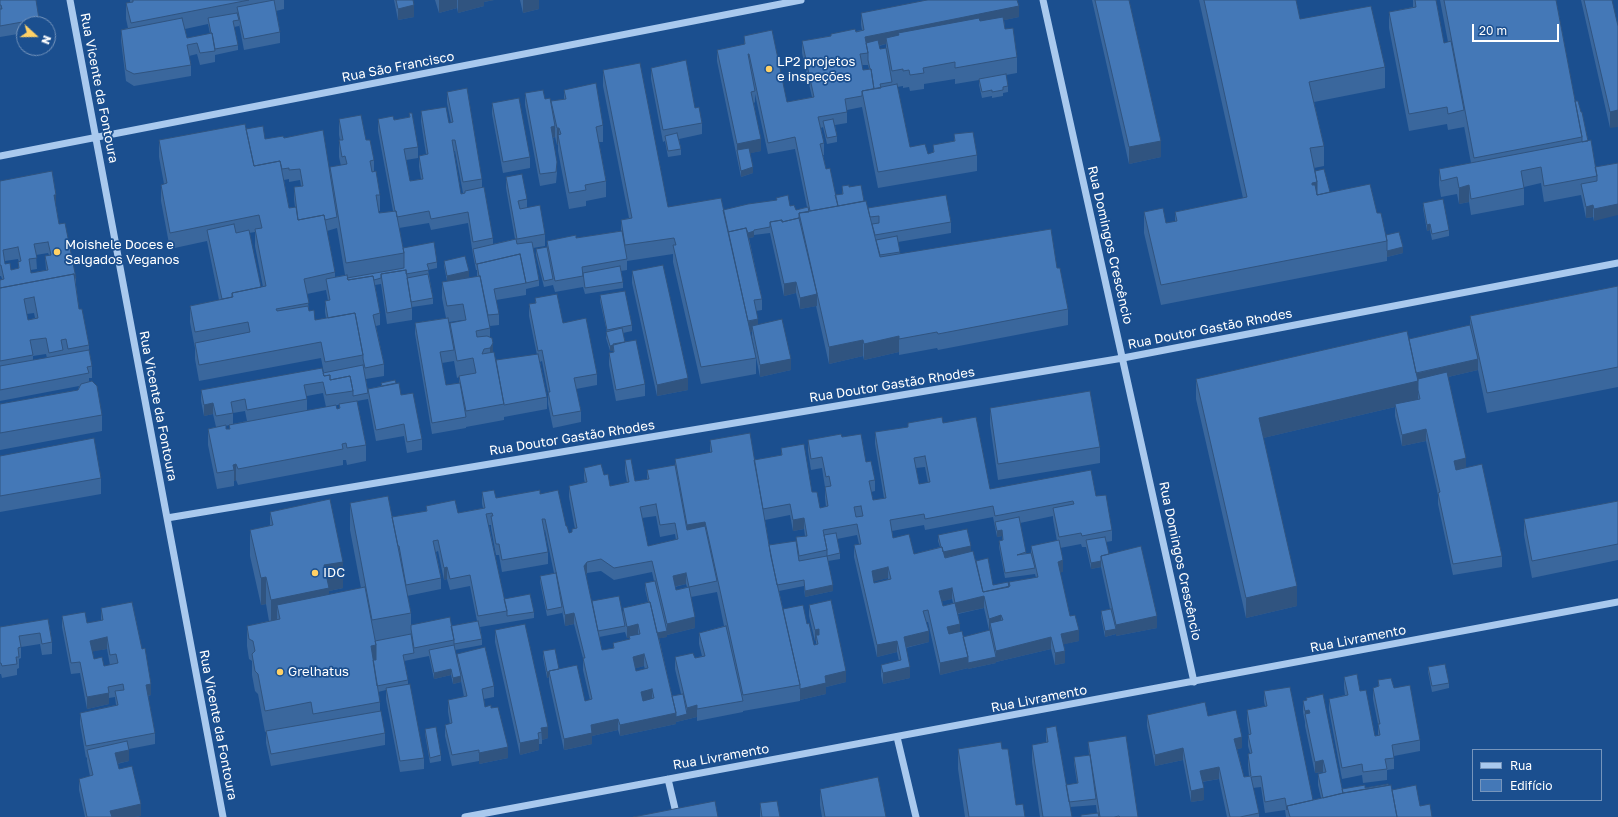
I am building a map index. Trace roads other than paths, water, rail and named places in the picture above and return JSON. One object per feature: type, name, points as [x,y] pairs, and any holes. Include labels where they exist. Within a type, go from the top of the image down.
[{"type":"street","name":"Rua Vicente da Fontoura","points":[[70,0],[223,817]]},
{"type":"street","name":"Rua São Francisco","points":[[0,156],[801,0]]},
{"type":"street","name":"Rua Domingos Crescêncio","points":[[1043,0],[1194,682]]},
{"type":"street","name":"Rua Doutor Gastão Rhodes","points":[[167,518],[1123,358],[1618,263]]},
{"type":"street","name":"Rua Livramento","points":[[465,817],[1618,602]]},
{"type":"street","points":[[897,737],[916,817]]},
{"type":"street","points":[[668,779],[677,817]]},
{"type":"place","name":"LP2 projetos e inspeções","points":[[769,69]]},
{"type":"place","name":"Moishele Doces e Salgados Veganos","points":[[57,252]]},
{"type":"place","name":"IDC","points":[[315,573]]},
{"type":"place","name":"Grelhatus","points":[[280,672]]}]
